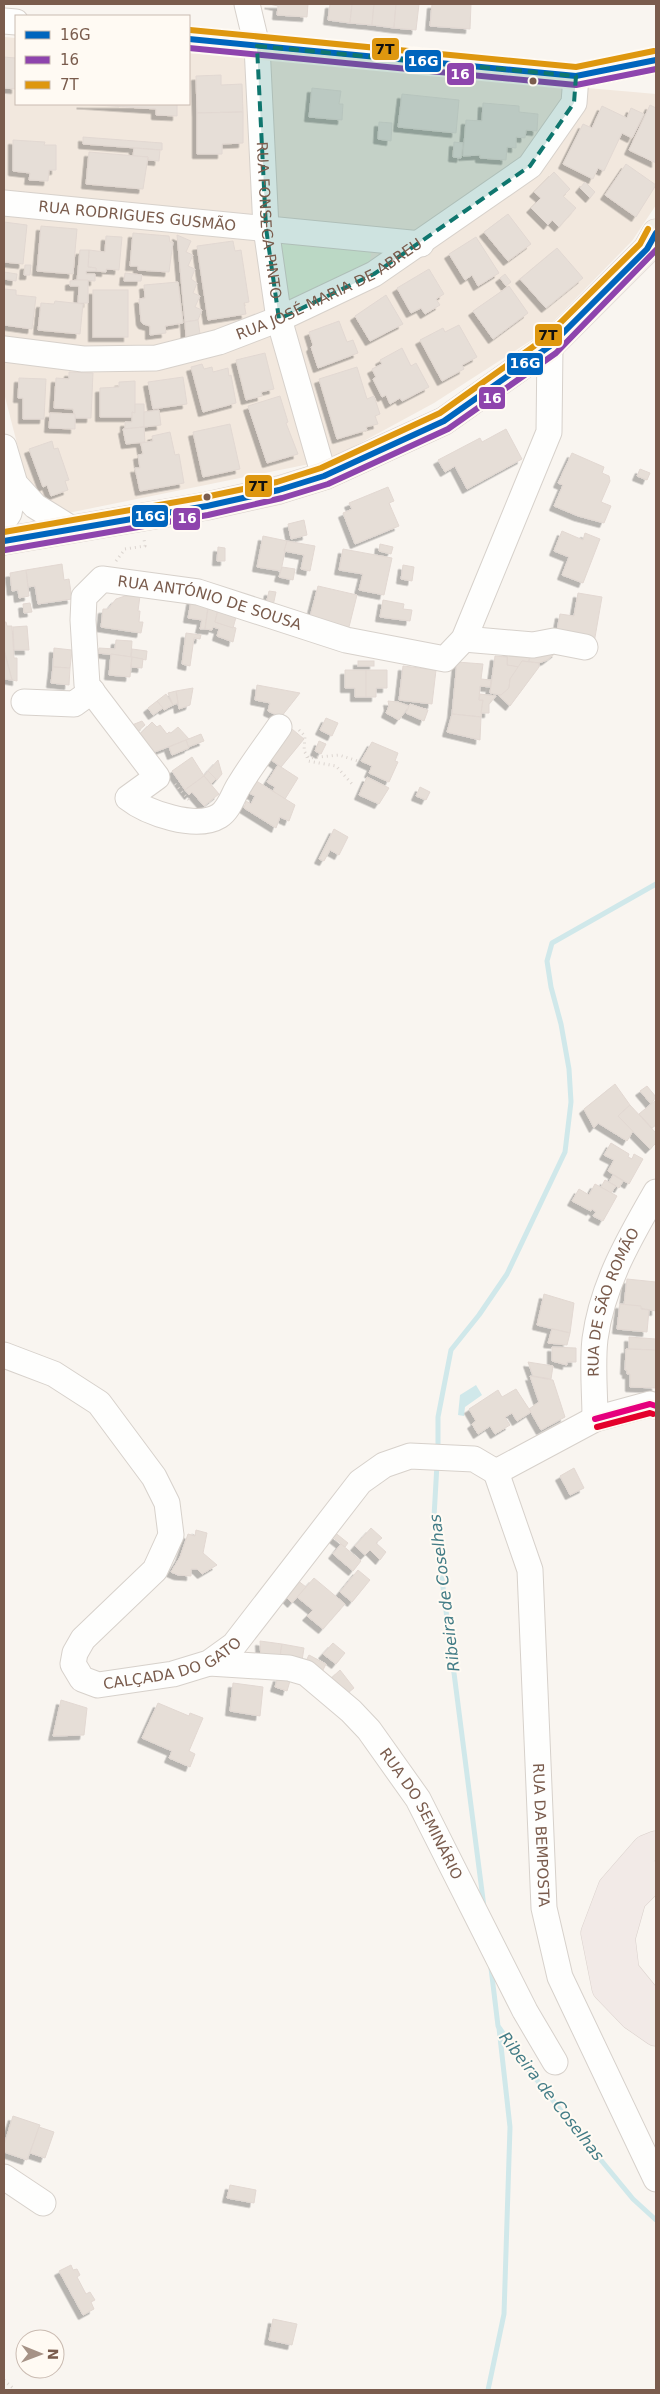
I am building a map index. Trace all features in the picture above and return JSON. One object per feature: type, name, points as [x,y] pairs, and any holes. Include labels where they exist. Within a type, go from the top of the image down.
[{"type":"highway","points":[[656,1845],[646,1849],[612,1888],[595,1933],[606,1988],[633,2016],[656,2032]]},
{"type":"highway","points":[[656,1875],[632,1899],[621,1938],[625,1971],[656,2009]]},
{"type":"main road","points":[[4,540],[208,506],[279,490],[324,476],[444,420],[550,346],[646,249],[656,233]]},
{"type":"street","name":"RUA FONSECA PINTO","points":[[247,4],[257,46],[266,228],[279,319],[324,476]]},
{"type":"street","points":[[190,39],[576,76],[656,60]]},
{"type":"street","name":"RUA JOSÉ MARIA DE ABREU","points":[[4,349],[83,359],[156,358],[220,342],[279,319],[374,274],[421,244],[530,166],[574,103],[576,76]]},
{"type":"street","name":"RUA RODRIGUES GUSMÃO","points":[[4,203],[421,244]]},
{"type":"street","name":"RUA ANTÓNIO DE SOUSA","points":[[278,727],[239,785],[231,802],[219,816],[205,820],[180,820],[138,806],[128,798],[157,777],[87,686],[83,620],[84,597],[102,579],[198,592],[346,640],[445,659],[464,639],[549,432],[550,346]]},
{"type":"street","points":[[4,447],[14,484],[9,513],[4,521]]},
{"type":"street","points":[[14,484],[35,506],[72,529]]},
{"type":"street","points":[[464,639],[533,645],[554,641],[585,648]]},
{"type":"street","points":[[24,702],[74,704],[92,691]]},
{"type":"street","name":"RUA DE SÃO ROMÃO","points":[[595,1419],[595,1339],[607,1289],[628,1242],[656,1192]]},
{"type":"street","name":"CALÇADA DO GATO","points":[[4,1355],[54,1374],[99,1403],[154,1477],[168,1503],[171,1535],[155,1570],[83,1639],[75,1653],[73,1664],[82,1679],[98,1685],[173,1674],[209,1663],[234,1645],[360,1482],[384,1464],[410,1456],[474,1459],[496,1472]]},
{"type":"street","points":[[496,1472],[595,1419],[650,1404],[656,1406]]},
{"type":"street","name":"RUA DA BEMPOSTA","points":[[496,1472],[530,1570],[543,1898],[548,1925],[560,1976],[656,2180]]},
{"type":"street","name":"RUA DO SEMINÁRIO","points":[[209,1663],[289,1668],[306,1673],[350,1710],[369,1730],[418,1799],[525,2011],[555,2062]]},
{"type":"street","points":[[4,2177],[43,2203]]},
{"type":"path","points":[[125,549],[145,546]]},
{"type":"path","points":[[278,727],[289,721],[305,736],[304,751],[308,761],[336,766],[352,784]]},
{"type":"path","points":[[307,756],[318,758],[331,754],[340,754],[358,761]]},
{"type":"path","points":[[174,781],[182,791]]},
{"type":"path","points":[[4,2380],[15,2390]]},
{"type":"highlighted area","points":[[257,46],[576,76],[574,103],[530,166],[374,274],[279,319],[266,228]]},
{"type":"shaded area","points":[[4,37],[15,38],[15,105],[190,105],[190,53],[656,94],[656,205],[632,241],[541,334],[434,403],[329,460],[68,513],[29,490],[4,393]]},
{"type":"green space","points":[[276,242],[366,244],[371,254],[369,267],[293,304],[286,300]]},
{"type":"water","points":[[476,1385],[482,1395],[465,1407],[464,1416],[458,1415],[460,1395]]},
{"type":"building","points":[[269,4],[308,4],[307,17],[277,15],[278,6]]},
{"type":"building","points":[[330,4],[352,4],[350,23],[328,20]]},
{"type":"building","points":[[352,4],[374,4],[372,25],[350,23]]},
{"type":"building","points":[[374,4],[396,4],[394,28],[372,25]]},
{"type":"building","points":[[396,4],[419,4],[416,30],[394,28]]},
{"type":"building","points":[[432,4],[471,4],[470,29],[430,26]]},
{"type":"building","points":[[4,57],[15,58],[15,89],[4,88]]},
{"type":"building","points":[[221,75],[221,85],[242,84],[243,112],[197,113],[196,76]]},
{"type":"building","points":[[312,88],[341,91],[339,104],[343,104],[342,120],[309,117]]},
{"type":"building","points":[[402,94],[459,100],[456,133],[398,127]]},
{"type":"building","points":[[483,103],[519,106],[519,112],[538,114],[537,131],[526,130],[525,138],[516,137],[516,148],[507,147],[506,160],[480,158],[480,155],[463,156],[466,120],[482,121]]},
{"type":"building","points":[[96,105],[177,105],[177,116],[156,115],[156,109]]},
{"type":"building","points":[[650,105],[656,108],[656,163],[629,150]]},
{"type":"building","points":[[602,106],[627,118],[631,108],[644,114],[632,138],[622,133],[604,171],[598,168],[593,179],[563,164],[583,124],[592,128]]},
{"type":"building","points":[[243,112],[243,143],[222,144],[222,154],[197,154],[197,113]]},
{"type":"building","points":[[379,122],[392,123],[391,141],[378,139]]},
{"type":"building","points":[[83,137],[162,143],[162,150],[83,144]]},
{"type":"building","points":[[13,140],[45,142],[44,145],[56,145],[56,170],[49,170],[48,181],[29,180],[30,173],[13,171]]},
{"type":"building","points":[[454,142],[463,143],[461,158],[453,157]]},
{"type":"building","points":[[134,148],[160,150],[159,161],[148,160],[148,157],[133,156]]},
{"type":"building","points":[[89,152],[148,157],[143,189],[86,184]]},
{"type":"building","points":[[626,164],[656,185],[636,217],[605,195]]},
{"type":"building","points":[[554,172],[570,189],[563,196],[576,208],[559,227],[552,220],[548,225],[531,208],[541,198],[534,192]]},
{"type":"building","points":[[585,182],[595,192],[590,198],[580,188]]},
{"type":"building","points":[[508,214],[531,244],[508,261],[484,232]]},
{"type":"building","points":[[4,222],[27,225],[23,264],[4,262]]},
{"type":"building","points":[[41,226],[77,229],[73,274],[37,271]]},
{"type":"building","points":[[133,233],[169,236],[170,242],[173,242],[169,272],[138,270],[138,266],[130,266]]},
{"type":"building","points":[[177,235],[191,241],[186,252],[193,255],[188,266],[195,269],[191,279],[197,283],[193,293],[200,296],[195,307],[202,310],[198,320],[185,322]]},
{"type":"building","points":[[106,236],[122,237],[119,270],[106,269],[106,272],[96,271],[96,268],[88,267],[89,250],[105,252]]},
{"type":"building","points":[[476,237],[499,273],[478,286],[472,275],[465,280],[449,254]]},
{"type":"building","points":[[233,241],[235,251],[241,250],[249,302],[244,303],[246,314],[208,320],[197,246]]},
{"type":"building","points":[[557,248],[583,278],[546,308],[520,279]]},
{"type":"building","points":[[80,250],[89,250],[88,267],[96,268],[96,271],[86,271],[86,274],[95,274],[95,281],[77,280]]},
{"type":"building","points":[[25,265],[31,265],[30,275],[24,275]]},
{"type":"building","points":[[429,269],[444,294],[436,299],[440,305],[425,314],[421,308],[411,313],[397,288]]},
{"type":"building","points":[[4,272],[17,274],[16,281],[4,279]]},
{"type":"building","points":[[125,273],[142,275],[141,281],[124,281]]},
{"type":"building","points":[[505,274],[511,282],[506,286],[500,278]]},
{"type":"building","points":[[88,280],[88,303],[78,303],[79,286],[70,286],[70,281]]},
{"type":"building","points":[[178,282],[183,323],[165,326],[166,333],[150,335],[150,326],[143,324],[141,321],[139,299],[145,298],[144,285]]},
{"type":"building","points":[[509,286],[528,313],[493,339],[473,311]]},
{"type":"building","points":[[4,289],[16,290],[16,295],[36,297],[32,329],[4,325]]},
{"type":"building","points":[[93,290],[128,290],[128,337],[93,337]]},
{"type":"building","points":[[386,295],[403,324],[370,341],[355,316]]},
{"type":"building","points":[[55,301],[83,304],[80,334],[38,330],[41,303],[54,304]]},
{"type":"building","points":[[198,320],[200,334],[186,338],[185,322]]},
{"type":"building","points":[[339,321],[347,342],[353,340],[358,353],[318,368],[311,347],[313,345],[309,332]]},
{"type":"building","points":[[459,325],[477,357],[462,365],[464,369],[442,381],[420,340],[443,328],[445,332]]},
{"type":"building","points":[[402,348],[411,366],[416,363],[429,387],[402,401],[400,398],[390,404],[386,395],[382,397],[373,379],[376,377],[372,369],[382,364],[380,360]]},
{"type":"building","points":[[265,353],[274,389],[261,392],[262,396],[246,400],[236,360]]},
{"type":"building","points":[[202,364],[204,369],[212,367],[213,372],[228,368],[236,403],[203,412],[191,367]]},
{"type":"building","points":[[357,367],[367,399],[374,396],[380,414],[375,416],[378,424],[366,427],[367,430],[337,439],[319,379]]},
{"type":"building","points":[[69,372],[93,373],[91,418],[75,418],[73,409],[54,408],[56,378],[69,379]]},
{"type":"building","points":[[183,377],[187,404],[153,409],[148,382]]},
{"type":"building","points":[[19,378],[46,379],[44,419],[23,419],[23,398],[18,398]]},
{"type":"building","points":[[135,381],[135,413],[132,412],[132,417],[100,417],[100,388],[119,387],[119,382]]},
{"type":"building","points":[[280,396],[288,422],[286,423],[298,454],[267,463],[248,406]]},
{"type":"building","points":[[135,404],[144,404],[144,427],[125,429],[125,422],[132,422],[132,412],[135,413]]},
{"type":"building","points":[[159,410],[161,425],[144,427],[144,412]]},
{"type":"building","points":[[50,413],[75,414],[75,429],[49,428]]},
{"type":"building","points":[[230,424],[240,469],[203,477],[193,432]]},
{"type":"building","points":[[144,427],[145,442],[126,444],[123,429]]},
{"type":"building","points":[[506,429],[522,459],[467,489],[455,466],[445,472],[438,460],[480,438],[482,442]]},
{"type":"building","points":[[170,432],[175,455],[179,454],[184,483],[140,491],[135,468],[140,468],[138,455],[143,454],[141,443],[153,441],[152,436]]},
{"type":"building","points":[[52,441],[54,449],[58,448],[69,480],[65,481],[68,490],[51,496],[47,485],[43,487],[29,449]]},
{"type":"building","points":[[572,453],[604,467],[602,473],[609,476],[610,481],[601,502],[611,506],[604,523],[578,516],[554,506],[563,485],[558,483]]},
{"type":"building","points":[[640,469],[650,473],[647,480],[637,476]]},
{"type":"building","points":[[388,487],[394,501],[389,503],[399,526],[355,544],[343,513],[352,509],[349,503]]},
{"type":"building","points":[[304,520],[307,535],[291,539],[288,524]]},
{"type":"building","points":[[562,531],[583,540],[585,533],[600,539],[583,583],[562,575],[569,557],[554,551]]},
{"type":"building","points":[[263,536],[287,541],[281,571],[257,567]]},
{"type":"building","points":[[287,541],[315,546],[310,571],[301,569],[304,555],[284,551]]},
{"type":"building","points":[[380,544],[393,547],[391,554],[379,551]]},
{"type":"building","points":[[218,547],[225,548],[225,561],[217,561]]},
{"type":"building","points":[[343,549],[392,558],[384,595],[359,590],[363,574],[339,570]]},
{"type":"building","points":[[62,564],[64,580],[69,579],[72,599],[38,604],[35,586],[28,587],[26,570]]},
{"type":"building","points":[[403,565],[414,567],[412,581],[401,579]]},
{"type":"building","points":[[282,567],[295,569],[293,580],[279,577]]},
{"type":"building","points":[[26,570],[29,596],[19,598],[18,590],[12,591],[10,573]]},
{"type":"building","points":[[318,586],[357,595],[349,627],[310,617]]},
{"type":"building","points":[[269,591],[276,592],[273,606],[266,604]]},
{"type":"building","points":[[578,593],[602,597],[594,643],[556,636],[560,614],[574,616]]},
{"type":"building","points":[[125,596],[140,596],[138,611],[140,611],[139,622],[143,622],[141,633],[101,627],[103,609],[108,609],[116,599]]},
{"type":"building","points":[[192,596],[209,599],[205,629],[200,629],[202,620],[188,618]]},
{"type":"building","points":[[383,600],[404,604],[403,609],[412,610],[410,621],[380,617]]},
{"type":"building","points":[[209,602],[219,605],[215,622],[236,628],[233,642],[217,636],[219,629],[213,627],[212,630],[205,629]]},
{"type":"building","points":[[30,603],[32,612],[24,613],[23,604]]},
{"type":"building","points":[[219,605],[238,610],[233,628],[215,622]]},
{"type":"building","points":[[4,622],[6,622],[7,626],[12,626],[14,658],[17,658],[17,681],[12,680],[4,649]]},
{"type":"building","points":[[27,626],[29,650],[14,650],[13,627]]},
{"type":"building","points":[[186,633],[201,635],[200,639],[194,638],[190,666],[182,664]]},
{"type":"building","points":[[116,640],[132,641],[131,657],[98,653],[99,648],[115,649]]},
{"type":"building","points":[[54,648],[72,650],[70,668],[53,667]]},
{"type":"building","points":[[132,649],[147,651],[146,660],[131,657]]},
{"type":"building","points":[[508,649],[530,652],[529,662],[522,661],[519,667],[507,665]]},
{"type":"building","points":[[530,652],[557,652],[547,660],[539,663],[529,662]]},
{"type":"building","points":[[111,654],[132,657],[130,677],[109,675]]},
{"type":"building","points":[[5,655],[12,680],[4,679]]},
{"type":"building","points":[[495,656],[507,657],[507,665],[519,667],[510,679],[509,688],[501,695],[490,693]]},
{"type":"building","points":[[132,657],[143,659],[142,668],[131,667]]},
{"type":"building","points":[[358,661],[374,661],[374,666],[358,666]]},
{"type":"building","points":[[522,661],[539,663],[539,667],[510,706],[498,695],[501,695],[509,688],[510,679]]},
{"type":"building","points":[[457,662],[483,664],[481,679],[491,680],[490,687],[480,686],[479,700],[483,700],[481,717],[452,714]]},
{"type":"building","points":[[403,666],[436,670],[432,704],[399,700]]},
{"type":"building","points":[[53,667],[70,668],[69,685],[51,683]]},
{"type":"building","points":[[345,670],[366,670],[366,697],[355,697],[355,688],[345,688]]},
{"type":"building","points":[[366,670],[387,670],[387,688],[376,688],[376,697],[366,697]]},
{"type":"building","points":[[257,685],[300,693],[281,717],[268,711],[270,703],[255,700]]},
{"type":"building","points":[[193,688],[190,705],[179,709],[176,691]]},
{"type":"building","points":[[176,691],[178,703],[173,705],[168,693]]},
{"type":"building","points":[[166,694],[173,705],[164,710],[157,701]]},
{"type":"building","points":[[480,694],[496,696],[489,704],[489,713],[481,713],[483,700],[479,700]]},
{"type":"building","points":[[157,701],[163,708],[153,715],[148,708]]},
{"type":"building","points":[[388,701],[409,706],[399,720],[386,713],[389,706]]},
{"type":"building","points":[[410,704],[428,710],[424,721],[406,713]]},
{"type":"building","points":[[452,714],[481,717],[480,740],[447,732]]},
{"type":"building","points":[[326,718],[338,723],[332,736],[320,730]]},
{"type":"building","points":[[142,721],[145,725],[136,733],[132,725]]},
{"type":"building","points":[[152,722],[157,727],[160,725],[167,734],[178,727],[189,739],[152,753],[137,737]]},
{"type":"building","points":[[286,724],[304,739],[281,767],[263,754]]},
{"type":"building","points":[[201,734],[204,741],[188,747],[186,740]]},
{"type":"building","points":[[186,740],[189,748],[172,755],[169,747]]},
{"type":"building","points":[[319,741],[326,744],[321,754],[315,751]]},
{"type":"building","points":[[372,742],[398,753],[395,761],[398,762],[389,782],[369,773],[372,766],[361,761]]},
{"type":"building","points":[[192,757],[204,776],[185,790],[172,771]]},
{"type":"building","points":[[218,760],[222,774],[217,780],[208,771]]},
{"type":"building","points":[[278,765],[298,778],[285,799],[273,791],[275,787],[267,782]]},
{"type":"building","points":[[208,771],[216,779],[211,784],[204,776]]},
{"type":"building","points":[[204,776],[219,794],[204,806],[192,792],[189,795],[185,790]]},
{"type":"building","points":[[250,777],[295,805],[289,821],[280,817],[276,828],[244,808],[246,801],[251,804],[255,796],[243,790]]},
{"type":"building","points":[[367,777],[389,788],[379,804],[359,795]]},
{"type":"building","points":[[420,787],[430,792],[426,800],[416,796]]},
{"type":"building","points":[[334,829],[348,837],[339,855],[330,850],[324,861],[319,859]]},
{"type":"building","points":[[615,1084],[630,1105],[618,1116],[633,1131],[627,1141],[598,1123],[594,1128],[584,1109]]},
{"type":"building","points":[[647,1086],[656,1097],[651,1104],[640,1091]]},
{"type":"building","points":[[656,1100],[656,1125],[652,1128],[639,1114]]},
{"type":"building","points":[[630,1105],[656,1133],[656,1143],[650,1149],[618,1116]]},
{"type":"building","points":[[611,1143],[629,1154],[628,1157],[632,1159],[634,1154],[643,1159],[629,1184],[608,1171],[614,1160],[604,1155]]},
{"type":"building","points":[[613,1175],[623,1181],[619,1188],[609,1182]]},
{"type":"building","points":[[605,1180],[616,1186],[611,1193],[601,1187]]},
{"type":"building","points":[[595,1184],[617,1196],[603,1221],[593,1216],[596,1212],[592,1209],[591,1211],[572,1201],[579,1189],[589,1195]]},
{"type":"building","points":[[627,1279],[656,1282],[656,1311],[624,1305]]},
{"type":"building","points":[[544,1294],[574,1303],[570,1333],[537,1325]]},
{"type":"building","points":[[620,1304],[641,1306],[641,1309],[649,1310],[647,1332],[617,1329]]},
{"type":"building","points":[[552,1329],[570,1333],[567,1345],[548,1343]]},
{"type":"building","points":[[629,1337],[656,1339],[656,1350],[629,1349]]},
{"type":"building","points":[[552,1347],[576,1348],[576,1362],[567,1362],[567,1365],[552,1361]]},
{"type":"building","points":[[626,1349],[656,1350],[656,1388],[630,1387],[630,1374],[627,1374],[627,1370],[625,1370]]},
{"type":"building","points":[[528,1362],[553,1366],[551,1379],[533,1376]]},
{"type":"building","points":[[530,1376],[553,1380],[565,1417],[541,1430],[529,1409],[539,1402]]},
{"type":"building","points":[[516,1389],[531,1412],[517,1421],[512,1413],[505,1417],[510,1425],[495,1434],[490,1426],[478,1434],[472,1424],[476,1421],[469,1409],[498,1390],[502,1397]]},
{"type":"building","points":[[574,1468],[584,1488],[570,1495],[560,1476]]},
{"type":"building","points":[[371,1528],[382,1538],[376,1543],[386,1552],[380,1560],[370,1550],[365,1555],[355,1546]]},
{"type":"building","points":[[196,1530],[207,1533],[203,1553],[217,1565],[202,1574],[197,1569],[191,1569],[191,1576],[178,1575],[171,1572],[180,1557],[188,1534],[195,1536]]},
{"type":"building","points":[[333,1531],[348,1543],[345,1547],[330,1535]]},
{"type":"building","points":[[341,1544],[361,1561],[353,1571],[333,1554]]},
{"type":"building","points":[[358,1570],[370,1580],[352,1602],[340,1592]]},
{"type":"building","points":[[314,1578],[345,1604],[323,1629],[307,1616],[313,1610],[297,1597]]},
{"type":"building","points":[[297,1580],[306,1587],[292,1603],[284,1595]]},
{"type":"building","points":[[260,1641],[282,1644],[279,1663],[261,1661]]},
{"type":"building","points":[[333,1643],[345,1653],[336,1664],[323,1654]]},
{"type":"building","points":[[282,1644],[304,1648],[301,1667],[279,1663]]},
{"type":"building","points":[[309,1655],[326,1664],[320,1676],[303,1667]]},
{"type":"building","points":[[340,1670],[354,1688],[343,1697],[327,1682]]},
{"type":"building","points":[[278,1677],[290,1681],[287,1691],[275,1687]]},
{"type":"building","points":[[233,1683],[263,1687],[260,1716],[230,1711]]},
{"type":"building","points":[[61,1700],[87,1708],[84,1735],[53,1736]]},
{"type":"building","points":[[158,1703],[189,1716],[190,1713],[203,1718],[189,1751],[195,1754],[190,1767],[169,1758],[172,1751],[142,1738]]},
{"type":"building","points":[[13,2116],[40,2125],[27,2160],[4,2152],[4,2145]]},
{"type":"building","points":[[39,2127],[54,2132],[45,2158],[30,2153]]},
{"type":"building","points":[[230,2185],[256,2190],[254,2203],[227,2198]]},
{"type":"building","points":[[71,2265],[73,2270],[77,2269],[80,2275],[77,2277],[86,2294],[90,2292],[95,2300],[91,2302],[94,2309],[83,2315],[59,2271]]},
{"type":"building","points":[[273,2319],[297,2324],[292,2345],[269,2340]]},
{"type":"waterway","name":"Ribeira de Coselhas","points":[[438,1450],[438,1417],[451,1350],[479,1315],[507,1274],[565,1152],[571,1102],[569,1069],[547,961],[552,943],[656,884]]},
{"type":"waterway","name":"Ribeira de Coselhas","points":[[437,1464],[434,1517],[484,1907]]},
{"type":"waterway","name":"Ribeira de Coselhas","points":[[491,1968],[498,2026],[529,2070],[577,2131],[633,2199],[656,2220]]},
{"type":"waterway","points":[[488,2390],[504,2314],[510,2127],[499,2028]]},
{"type":"transit line","name":"7T","points":[[190,30],[576,67],[654,51]]},
{"type":"transit line","name":"16G","points":[[190,39],[576,76],[656,60]]},
{"type":"transit line","name":"16","points":[[190,48],[576,85],[656,69]]},
{"type":"transit line","name":"7T","points":[[4,532],[205,497],[277,482],[321,468],[440,413],[544,339],[640,244],[648,229]]},
{"type":"transit line","name":"16G","points":[[4,541],[207,506],[279,490],[324,476],[444,421],[550,346],[647,249],[656,233]]},
{"type":"transit line","name":"16","points":[[5,550],[208,515],[282,498],[328,484],[448,429],[556,353],[656,250]]},
{"type":"transit line","points":[[595,1419],[650,1404],[656,1406]]},
{"type":"transit line","points":[[597,1427],[650,1413],[653,1414]]}]
